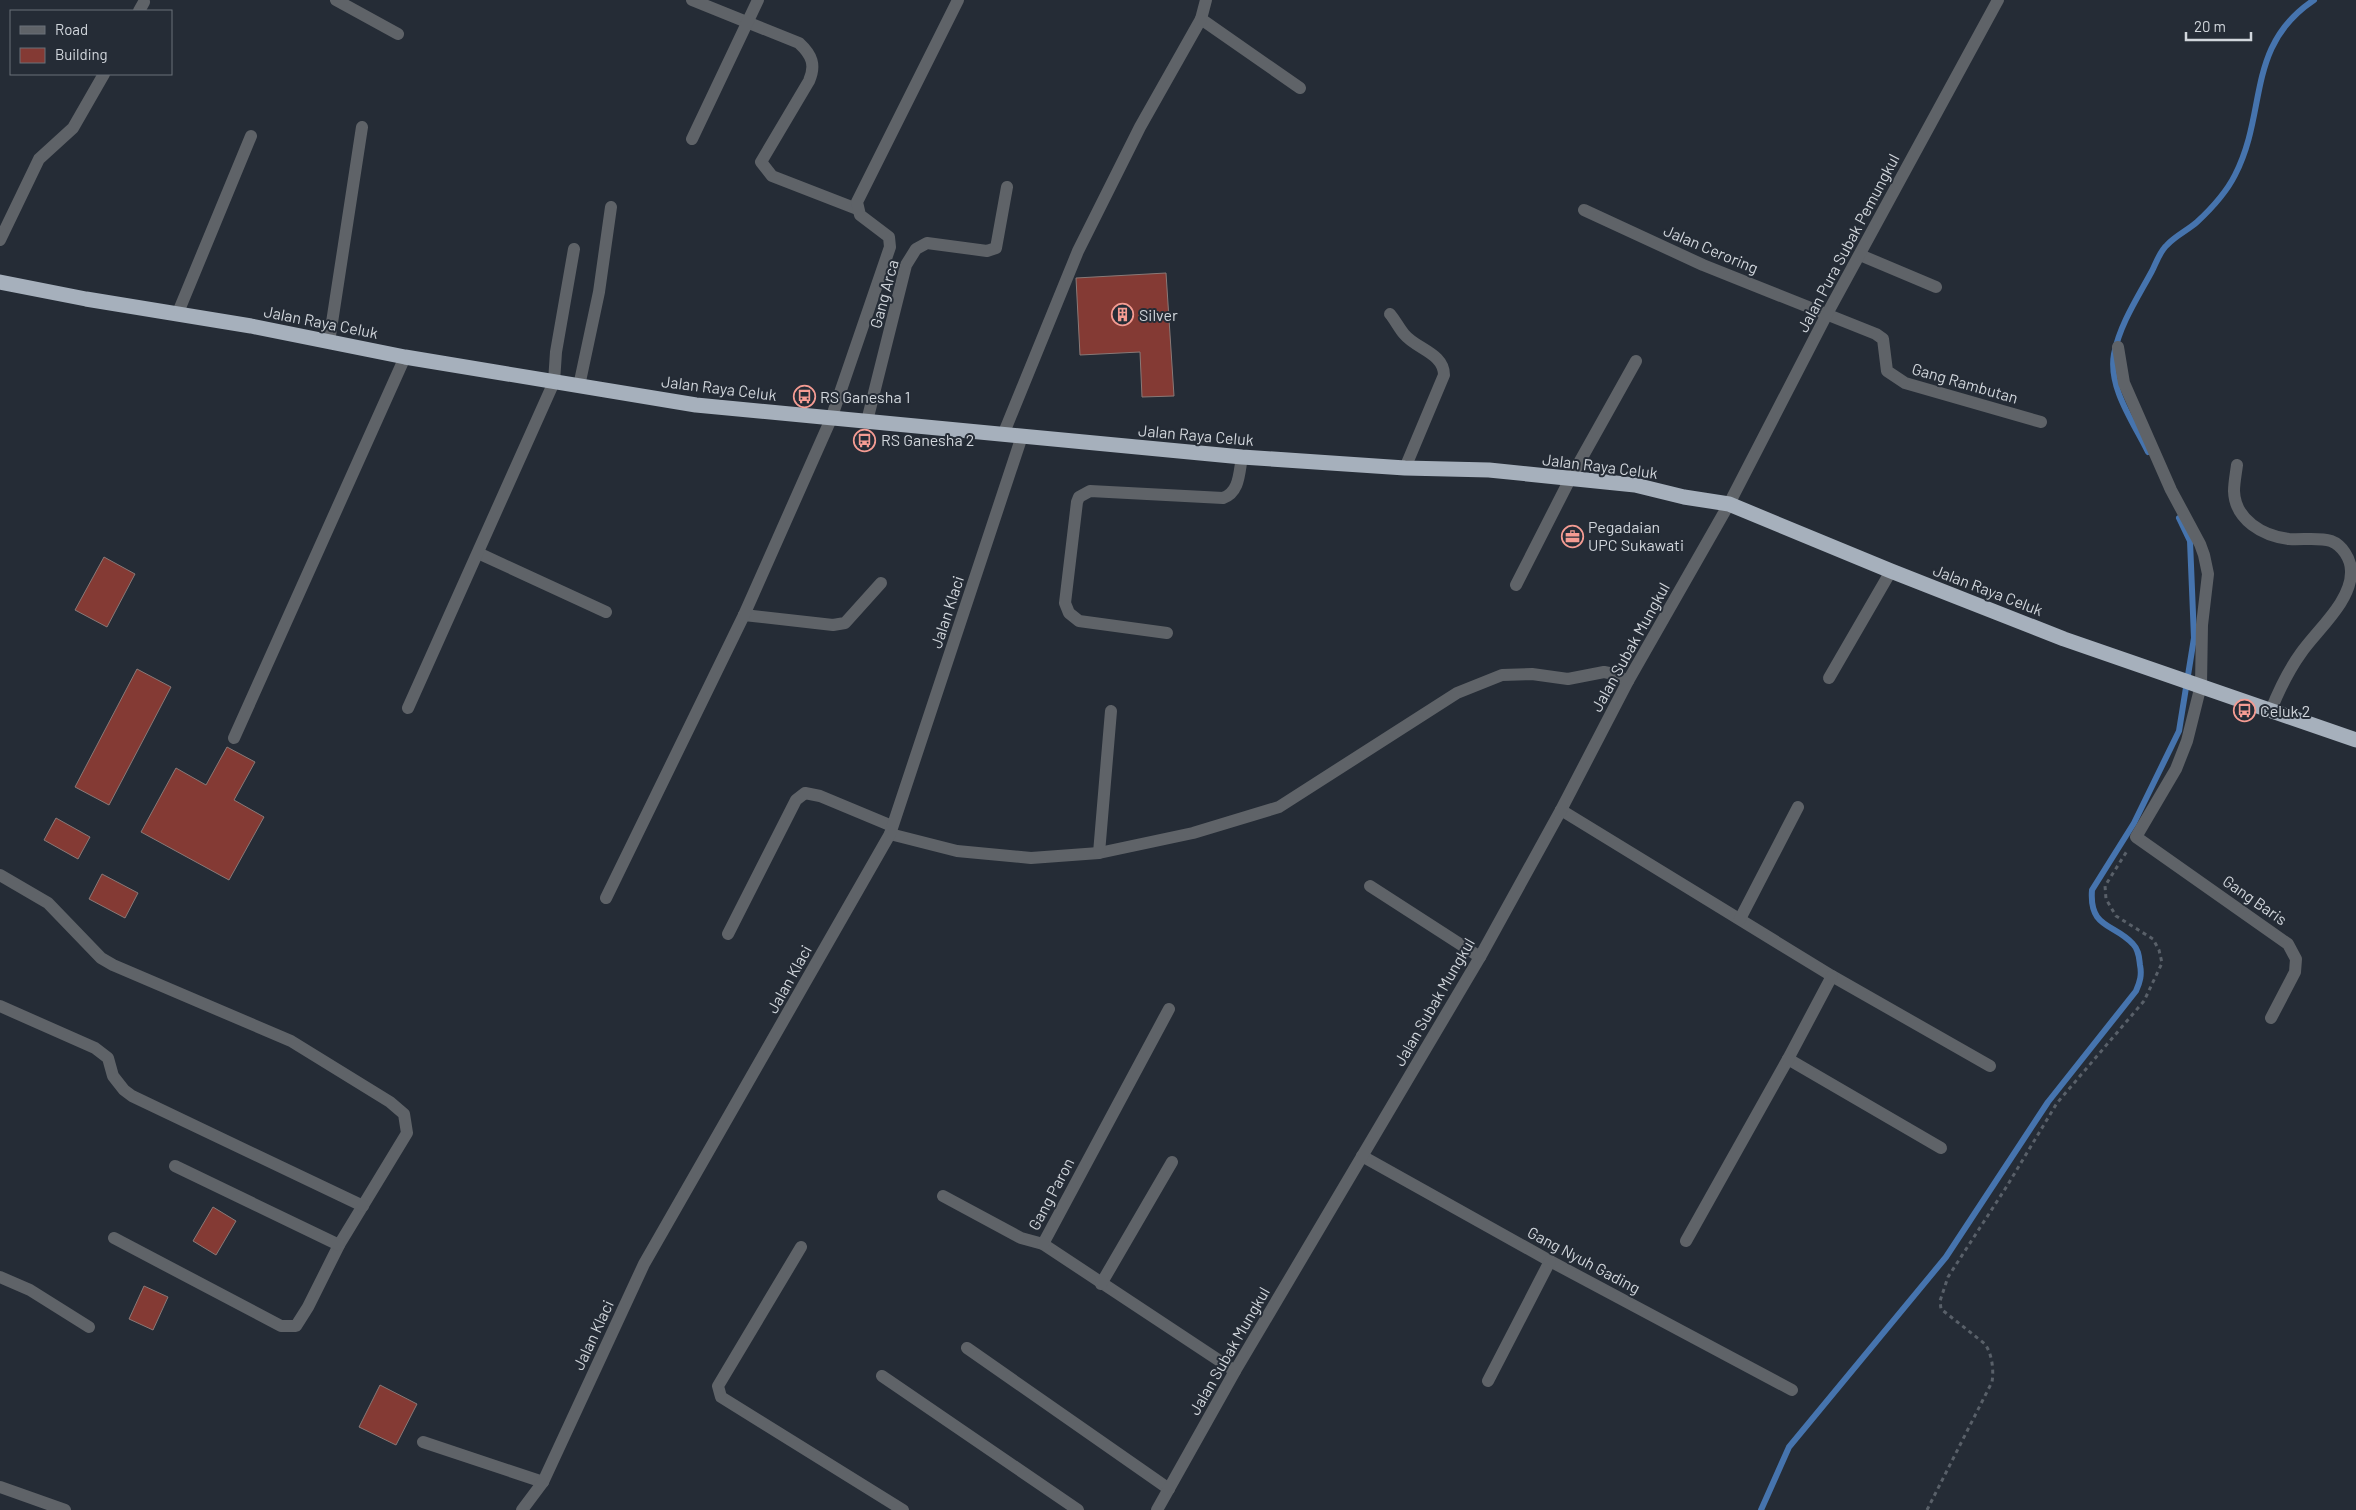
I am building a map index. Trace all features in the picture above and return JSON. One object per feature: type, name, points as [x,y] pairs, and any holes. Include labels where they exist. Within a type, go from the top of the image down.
[{"type":"highway","name":"Jalan Raya Celuk","points":[[0,282],[176,315],[251,326],[405,357],[696,405],[1242,457],[1405,468],[1489,470],[1636,485],[1684,497],[1729,504],[1891,571],[2064,639],[2352,739]]},
{"type":"street","points":[[336,0],[398,34]]},
{"type":"street","points":[[606,898],[744,615],[831,419],[890,246],[890,237],[866,220],[857,209],[772,176],[763,167],[761,162],[764,154],[810,82],[813,65],[806,50],[799,43],[692,0]]},
{"type":"street","points":[[692,139],[758,0]]},
{"type":"street","points":[[857,209],[857,202],[958,0]]},
{"type":"street","points":[[1003,435],[1078,251],[1140,127],[1201,19],[1206,0]]},
{"type":"street","name":"Jalan Pura Subak Pemungkul","points":[[1729,504],[1828,314],[1998,0]]},
{"type":"street","points":[[1201,19],[1300,88]]},
{"type":"street","points":[[0,240],[39,159],[73,128],[103,75]]},
{"type":"street","points":[[329,342],[362,127]]},
{"type":"street","points":[[176,315],[251,136]]},
{"type":"street","name":"Gang Arca","points":[[867,422],[906,265],[916,250],[927,243],[987,251],[996,248],[1007,187]]},
{"type":"street","points":[[580,386],[598,292],[611,207]]},
{"type":"street","name":"Jalan Ceroring","points":[[1584,210],[1703,265],[1828,314]]},
{"type":"street","points":[[408,708],[554,382],[556,352],[574,249]]},
{"type":"street","points":[[1860,255],[1936,287]]},
{"type":"street","points":[[1390,314],[1404,335],[1438,359],[1444,368],[1444,375],[1405,468]]},
{"type":"street","name":"Gang Rambutan","points":[[1828,314],[1876,334],[1883,339],[1887,371],[1905,383],[2041,422]]},
{"type":"street","points":[[2118,347],[2124,383],[2172,490],[2204,555],[2208,574],[2202,625],[2192,682],[2187,741],[2176,769],[2136,837]]},
{"type":"street","points":[[234,738],[405,357]]},
{"type":"street","points":[[1516,585],[1570,479],[1636,361]]},
{"type":"street","name":"Jalan Klaci","points":[[522,1510],[543,1482],[644,1264],[717,1139],[891,830],[1022,436]]},
{"type":"street","points":[[1167,633],[1079,621],[1068,613],[1065,603],[1079,497],[1090,491],[1223,498],[1234,492],[1242,457]]},
{"type":"street","points":[[2237,465],[2234,492],[2238,510],[2256,529],[2287,539],[2331,541],[2347,554],[2351,571],[2344,596],[2326,624],[2301,653],[2281,686],[2270,710]]},
{"type":"street","name":"Jalan Subak Mungkul","points":[[1157,1510],[1235,1371],[1480,956],[1561,810],[1628,681],[1729,504]]},
{"type":"street","points":[[478,553],[606,612]]},
{"type":"street","points":[[1829,678],[1891,571]]},
{"type":"street","points":[[744,615],[834,625],[845,623],[882,583]]},
{"type":"street","points":[[728,934],[796,800],[805,794],[820,796],[891,830],[957,851],[1022,857],[1099,853],[1193,833],[1279,807],[1457,693],[1502,675],[1532,674],[1568,679],[1604,672],[1614,674],[1628,681]]},
{"type":"street","points":[[1099,853],[1111,711]]},
{"type":"street","points":[[1740,919],[1798,807]]},
{"type":"street","points":[[1561,810],[1832,976],[1990,1066]]},
{"type":"street","name":"Gang Baris","points":[[2136,837],[2288,944],[2296,959],[2295,972],[2272,1018]]},
{"type":"street","points":[[0,875],[48,903],[101,958],[113,965],[291,1041],[398,1108],[404,1114],[407,1133],[339,1245],[300,1322],[296,1326],[290,1328],[281,1326],[114,1238]]},
{"type":"street","points":[[1370,886],[1480,956]]},
{"type":"street","points":[[1686,1241],[1788,1059],[1832,976]]},
{"type":"street","points":[[0,1006],[96,1048],[108,1058],[113,1076],[124,1090],[132,1096],[363,1206]]},
{"type":"street","name":"Gang Paron","points":[[1169,1009],[1043,1244],[1235,1371]]},
{"type":"street","points":[[1788,1059],[1941,1148]]},
{"type":"street","name":"Gang Nyuh Gading","points":[[1362,1156],[1550,1261],[1792,1390]]},
{"type":"street","points":[[1101,1284],[1172,1162]]},
{"type":"street","points":[[175,1166],[339,1245]]},
{"type":"street","points":[[943,1196],[1021,1238],[1043,1244]]},
{"type":"street","points":[[801,1247],[718,1386],[718,1392],[721,1397],[903,1510]]},
{"type":"street","points":[[1488,1381],[1550,1261]]},
{"type":"street","points":[[0,1277],[30,1290],[89,1327]]},
{"type":"street","points":[[967,1348],[1169,1489]]},
{"type":"street","points":[[882,1376],[1078,1510]]},
{"type":"street","points":[[423,1442],[543,1482]]},
{"type":"street","points":[[0,1487],[65,1510]]},
{"type":"path","points":[[1927,1510],[1992,1382],[1993,1375],[1990,1355],[1985,1344],[1941,1309],[1940,1302],[1948,1277],[2007,1186],[2057,1102],[2144,1001],[2162,963],[2159,950],[2153,939],[2116,916],[2104,891],[2105,886],[2136,837]]},
{"type":"building","name":"Silver","points":[[1166,273],[1174,396],[1142,397],[1140,352],[1080,355],[1076,278]]},
{"type":"building","points":[[104,557],[135,574],[107,627],[75,610]]},
{"type":"building","points":[[137,669],[171,687],[109,805],[75,787]]},
{"type":"building","points":[[227,747],[255,762],[234,800],[264,817],[229,880],[141,832],[176,768],[206,785]]},
{"type":"building","points":[[56,818],[90,837],[78,859],[44,840]]},
{"type":"building","points":[[102,874],[138,893],[125,918],[89,899]]},
{"type":"building","points":[[213,1207],[236,1221],[216,1255],[193,1241]]},
{"type":"building","points":[[144,1286],[168,1297],[153,1330],[129,1319]]},
{"type":"building","points":[[380,1385],[417,1404],[396,1445],[359,1427]]},
{"type":"waterway","points":[[2148,452],[2118,392],[2115,380],[2114,354],[2120,332],[2162,250],[2202,217],[2232,181],[2245,151],[2252,127],[2267,59],[2277,38],[2292,18],[2314,0]]},
{"type":"waterway","points":[[1761,1510],[1789,1447],[1946,1257],[2048,1102],[2136,991],[2141,972],[2136,949],[2126,937],[2099,919],[2094,912],[2092,890],[2134,823],[2179,731],[2194,638],[2190,541],[2179,518]]},
{"type":"place","name":"Silver","points":[[1123,315]]},
{"type":"place","name":"RS Ganesha 1","points":[[804,397]]},
{"type":"place","name":"RS Ganesha 2","points":[[865,440]]},
{"type":"place","name":"Pegadaian UPC Sukawati","points":[[1572,536]]},
{"type":"place","name":"Celuk 2","points":[[2244,711]]}]
